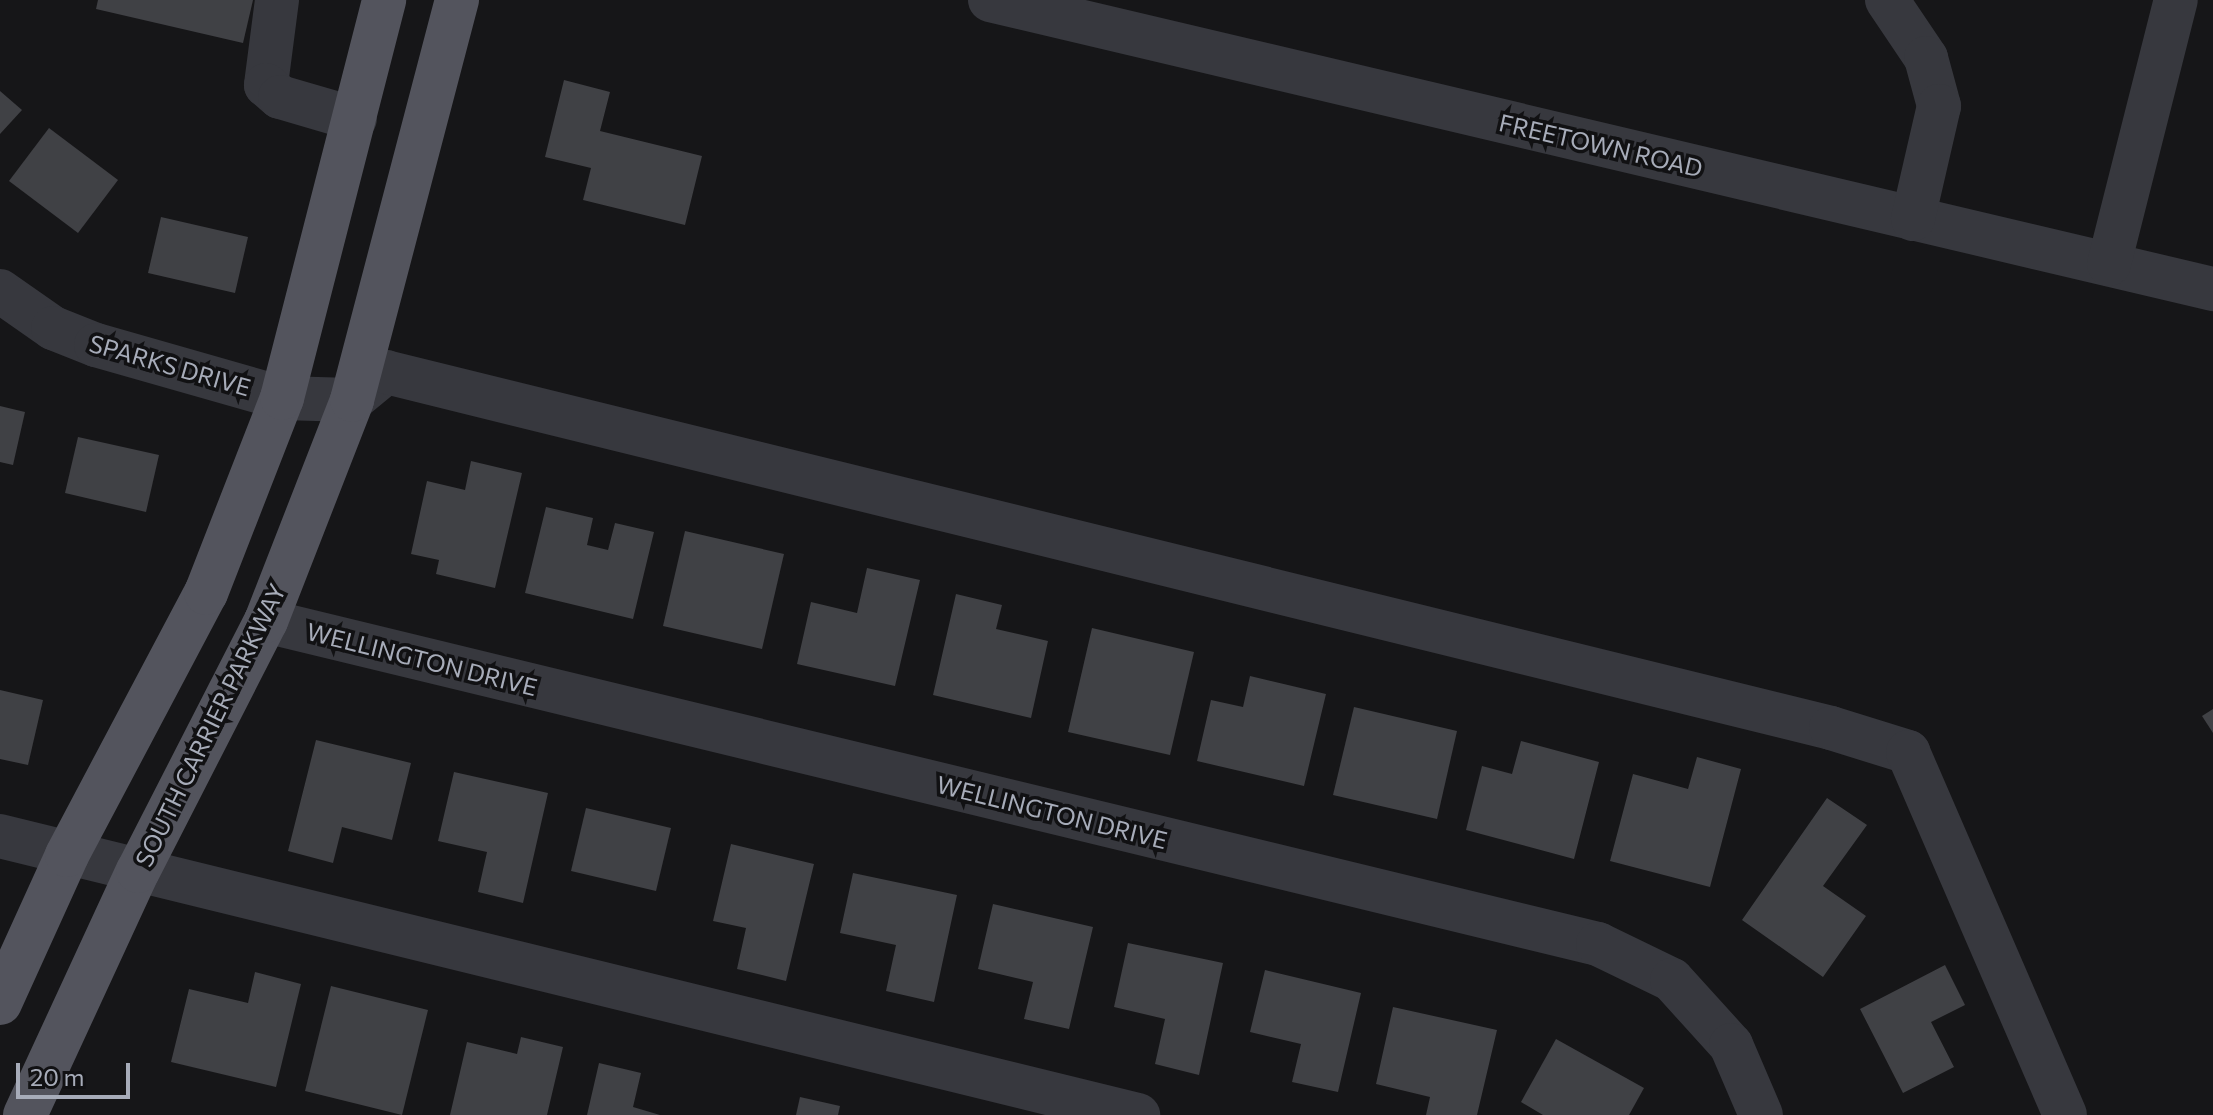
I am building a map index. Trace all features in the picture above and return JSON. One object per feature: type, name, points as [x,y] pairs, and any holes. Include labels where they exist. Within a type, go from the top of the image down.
[{"type":"main road","points":[[0,1003],[67,855],[206,593],[282,398],[384,0]]},
{"type":"main road","name":"SOUTH CARRIER PARKWAY","points":[[29,1114],[138,871],[266,621],[352,400],[457,0]]},
{"type":"street","points":[[277,0],[266,85],[280,97],[355,119]]},
{"type":"street","name":"FREETOWN ROAD","points":[[990,0],[2213,289]]},
{"type":"street","points":[[1887,0],[1926,58],[1939,106],[1913,219]]},
{"type":"street","points":[[2109,264],[2176,0]]},
{"type":"street","name":"SPARKS DRIVE","points":[[0,291],[53,328],[81,339],[282,398],[352,400]]},
{"type":"street","points":[[352,400],[386,372],[1831,728],[1908,752],[2065,1115]]},
{"type":"street","name":"WELLINGTON DRIVE","points":[[266,621],[1598,944],[1672,980],[1731,1045],[1761,1115]]},
{"type":"street","points":[[0,836],[67,855],[1138,1115]]},
{"type":"building","points":[[98,0],[253,0],[243,43],[96,9]]},
{"type":"building","points":[[564,80],[610,92],[600,131],[702,156],[685,225],[583,200],[591,168],[545,157]]},
{"type":"building","points":[[0,91],[22,110],[0,134]]},
{"type":"building","points":[[49,128],[118,180],[78,233],[9,181]]},
{"type":"building","points":[[161,217],[248,237],[235,293],[148,273]]},
{"type":"building","points":[[0,406],[25,412],[13,465],[0,462]]},
{"type":"building","points":[[78,437],[159,455],[146,512],[65,493]]},
{"type":"building","points":[[471,461],[522,473],[495,588],[436,574],[439,560],[411,554],[427,481],[465,490]]},
{"type":"building","points":[[546,507],[593,518],[587,545],[608,550],[615,523],[654,532],[633,619],[525,593]]},
{"type":"building","points":[[685,531],[784,554],[762,649],[663,626]]},
{"type":"building","points":[[867,568],[920,580],[895,686],[797,664],[811,602],[857,613]]},
{"type":"building","points":[[956,594],[1002,605],[996,629],[1048,641],[1031,718],[933,695]]},
{"type":"building","points":[[1092,628],[1194,652],[1170,755],[1068,732]]},
{"type":"building","points":[[1250,676],[1326,694],[1304,786],[1197,761],[1211,700],[1243,707]]},
{"type":"building","points":[[0,690],[43,700],[28,765],[0,759]]},
{"type":"building","points":[[1354,707],[1457,731],[1437,819],[1333,795]]},
{"type":"building","points":[[2213,709],[2213,733],[2202,716]]},
{"type":"building","points":[[316,740],[411,763],[392,840],[342,827],[333,863],[288,851]]},
{"type":"building","points":[[1521,741],[1599,762],[1574,859],[1466,830],[1482,766],[1512,774]]},
{"type":"building","points":[[1697,757],[1741,769],[1710,887],[1610,861],[1633,774],[1688,789]]},
{"type":"building","points":[[454,772],[548,793],[523,903],[478,892],[487,852],[438,841]]},
{"type":"building","points":[[1827,798],[1867,825],[1823,886],[1866,916],[1823,977],[1742,920]]},
{"type":"building","points":[[586,808],[671,828],[656,891],[571,871]]},
{"type":"building","points":[[731,844],[814,864],[786,981],[737,969],[746,928],[713,921]]},
{"type":"building","points":[[853,873],[957,895],[934,1002],[886,991],[896,945],[840,933]]},
{"type":"building","points":[[993,904],[1093,927],[1069,1029],[1024,1019],[1033,982],[978,969]]},
{"type":"building","points":[[1128,943],[1223,963],[1199,1075],[1155,1064],[1165,1019],[1114,1007]]},
{"type":"building","points":[[1945,965],[1965,1005],[1931,1022],[1954,1067],[1903,1093],[1860,1009]]},
{"type":"building","points":[[1265,970],[1361,993],[1338,1092],[1292,1082],[1301,1044],[1250,1032]]},
{"type":"building","points":[[255,972],[301,984],[276,1087],[171,1062],[189,989],[248,1003]]},
{"type":"building","points":[[331,986],[428,1010],[402,1115],[305,1091]]},
{"type":"building","points":[[1393,1007],[1497,1030],[1477,1115],[1426,1115],[1430,1097],[1376,1084]]},
{"type":"building","points":[[521,1037],[563,1047],[547,1115],[450,1115],[467,1042],[517,1054]]},
{"type":"building","points":[[1556,1039],[1644,1088],[1629,1115],[1543,1115],[1521,1102]]},
{"type":"building","points":[[599,1063],[641,1073],[633,1107],[660,1115],[587,1115]]},
{"type":"building","points":[[800,1097],[840,1106],[838,1115],[796,1115]]}]
